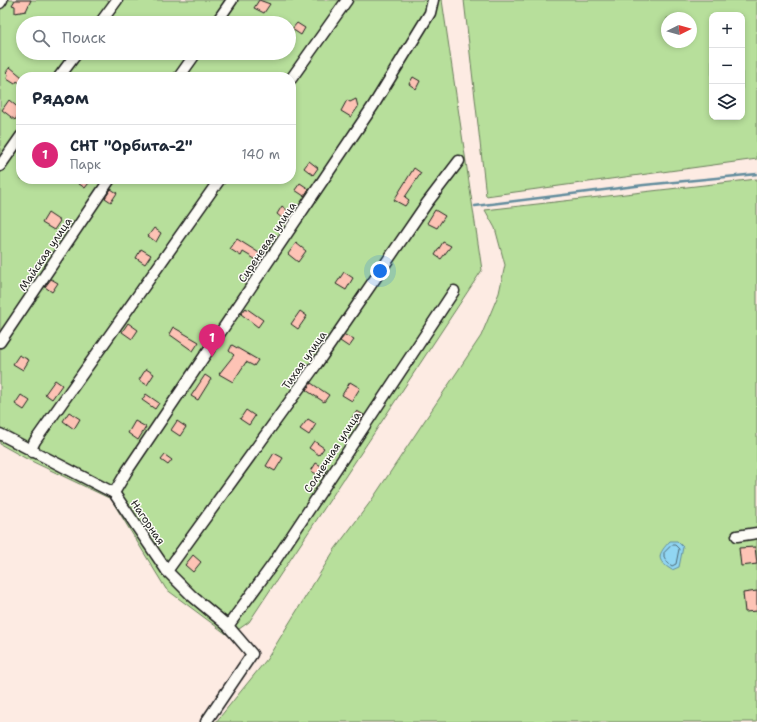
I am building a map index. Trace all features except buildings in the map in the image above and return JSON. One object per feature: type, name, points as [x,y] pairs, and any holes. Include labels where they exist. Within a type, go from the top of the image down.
[{"type":"street","points":[[105,16],[117,0]]},
{"type":"street","points":[[221,16],[232,0]]},
{"type":"street","points":[[296,72],[347,0]]},
{"type":"street","name":"Сиреневая улица","points":[[114,493],[127,471],[373,106],[430,12],[433,0]]},
{"type":"street","points":[[63,72],[72,60]]},
{"type":"street","points":[[183,72],[191,60]]},
{"type":"street","points":[[0,166],[16,143]]},
{"type":"street","name":"Тихая улица","points":[[167,571],[316,364],[426,203],[459,161]]},
{"type":"street","name":"Майская улица","points":[[0,342],[107,184]]},
{"type":"street","points":[[32,452],[32,447],[35,441],[216,184]]},
{"type":"street","name":"Солнечная улица","points":[[228,626],[273,564],[454,291]]},
{"type":"street","name":"Нагорная","points":[[0,434],[32,452],[114,493],[167,571],[192,596],[228,626],[252,654],[206,722]]},
{"type":"street","points":[[737,536],[757,533]]},
{"type":"green space","points":[[0,0],[442,0],[482,270],[249,622],[229,636],[166,589],[111,499],[25,458],[0,444]]},
{"type":"green space","points":[[464,0],[757,0],[757,159],[486,196]]},
{"type":"green space","points":[[757,179],[757,722],[216,722],[267,659],[335,549],[371,501],[481,336],[499,293],[505,265],[495,228],[485,210]]},
{"type":"water","points":[[670,541],[677,541],[683,547],[679,567],[672,570],[663,563],[660,557],[661,553]]},
{"type":"waterway","points":[[475,206],[644,185],[757,174]]},
{"type":"place","name":"СНТ \"Орбита-2\"","points":[[212,357]]}]
